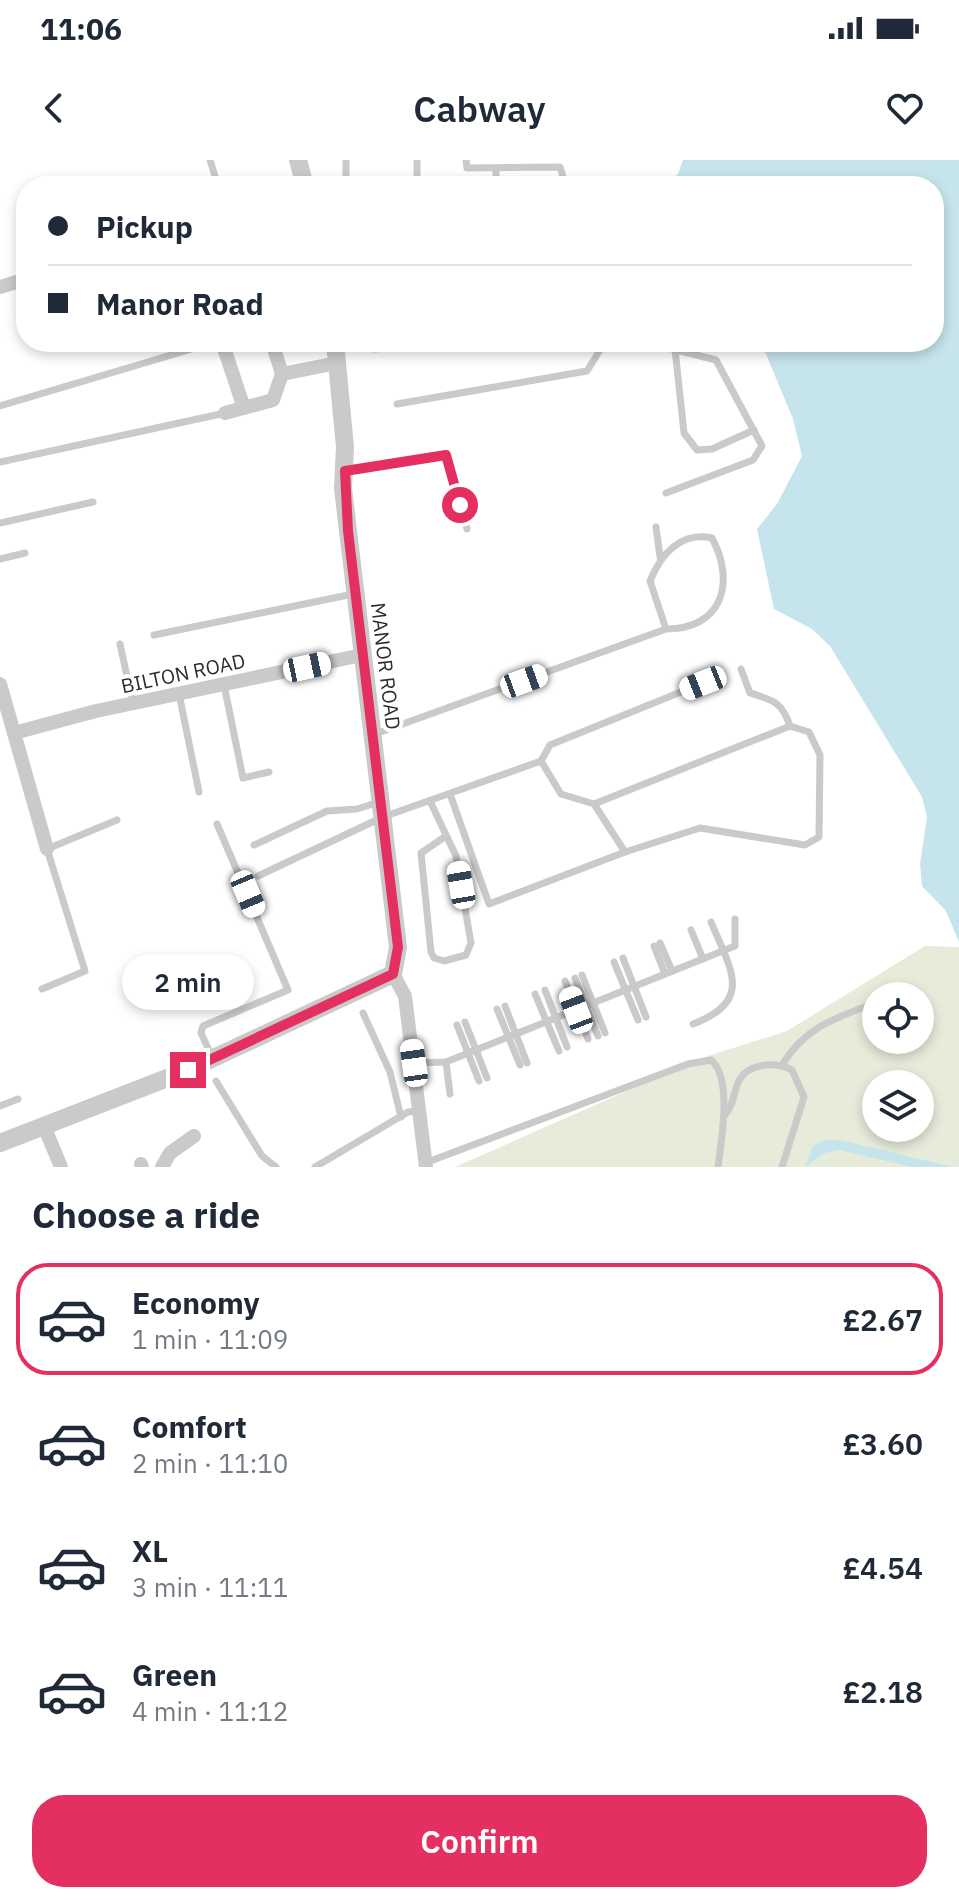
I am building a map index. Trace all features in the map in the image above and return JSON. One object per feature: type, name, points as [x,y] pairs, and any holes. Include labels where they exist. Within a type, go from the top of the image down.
[{"type":"street","points":[[225,352],[244,408]]},
{"type":"street","points":[[225,413],[273,400],[282,374],[275,352]]},
{"type":"street","name":"MANOR ROAD","points":[[336,352],[355,594],[398,947],[393,974],[405,996],[425,1165]]},
{"type":"street","points":[[282,374],[337,363]]},
{"type":"street","name":"BILTON ROAD","points":[[14,733],[362,655]]},
{"type":"street","points":[[1,694],[47,849]]},
{"type":"street","points":[[0,1143],[213,1059],[393,974]]},
{"type":"street","points":[[44,1126],[61,1167]]},
{"type":"street","points":[[162,1167],[170,1153],[194,1136]]},
{"type":"lane","points":[[466,160],[467,168],[560,167],[563,176]]},
{"type":"lane","points":[[496,169],[496,176]]},
{"type":"lane","points":[[0,406],[181,352]]},
{"type":"lane","points":[[397,404],[587,371],[599,352]]},
{"type":"lane","points":[[675,352],[684,433],[697,450],[712,449],[754,430]]},
{"type":"lane","points":[[666,493],[753,460],[762,446],[716,360],[686,352]]},
{"type":"lane","points":[[0,462],[225,413]]},
{"type":"lane","points":[[345,471],[446,455],[467,529]]},
{"type":"lane","points":[[0,523],[93,502]]},
{"type":"lane","points":[[656,527],[660,557]]},
{"type":"lane","points":[[373,734],[666,629],[680,629],[712,617],[719,604],[721,571],[718,548],[712,538],[700,535],[668,549],[660,557],[650,581],[666,629]]},
{"type":"lane","points":[[0,559],[25,553]]},
{"type":"lane","points":[[154,635],[355,594]]},
{"type":"lane","points":[[120,644],[133,704]]},
{"type":"lane","points":[[741,669],[750,693],[773,698],[784,709],[790,726]]},
{"type":"lane","points":[[254,845],[327,811],[382,810],[450,794],[541,761],[550,745],[703,683]]},
{"type":"lane","points":[[224,685],[243,778],[269,772]]},
{"type":"lane","points":[[179,694],[199,792]]},
{"type":"lane","points":[[450,794],[489,904],[625,852],[700,828],[805,845],[819,837],[820,755],[809,732],[790,726],[594,804],[561,794],[541,761]]},
{"type":"lane","points":[[430,801],[456,856],[471,943],[466,955],[444,961],[434,958],[431,952],[421,853],[446,836]]},
{"type":"lane","points":[[594,804],[625,852]]},
{"type":"lane","points":[[258,876],[382,810]]},
{"type":"lane","points":[[42,989],[85,971],[47,849],[117,820]]},
{"type":"lane","points":[[213,1059],[201,1033],[203,1026],[288,990],[217,824]]},
{"type":"lane","points":[[414,1063],[446,1062],[723,951],[737,944],[735,919]]},
{"type":"lane","points":[[693,1024],[720,1014],[731,999],[731,971],[711,922]]},
{"type":"lane","points":[[691,930],[703,959]]},
{"type":"lane","points":[[657,944],[668,973]]},
{"type":"lane","points":[[623,958],[638,1020]]},
{"type":"lane","points":[[614,962],[646,1017]]},
{"type":"lane","points":[[579,976],[602,1034]]},
{"type":"lane","points":[[565,981],[588,1039]]},
{"type":"lane","points":[[535,994],[563,1049],[545,990]]},
{"type":"lane","points":[[501,1008],[524,1064]]},
{"type":"lane","points":[[782,1065],[797,1041],[833,1019],[862,1008]]},
{"type":"lane","points":[[363,1013],[390,1072],[401,1117]]},
{"type":"lane","points":[[461,1024],[483,1080]]},
{"type":"lane","points":[[446,1062],[450,1094]]},
{"type":"lane","points":[[425,1165],[688,1064],[715,1063],[725,1115],[718,1167]]},
{"type":"lane","points":[[725,1115],[733,1105],[738,1082],[753,1067],[782,1065],[792,1070],[804,1097],[782,1167]]},
{"type":"lane","points":[[216,1081],[262,1156],[276,1167]]},
{"type":"lane","points":[[0,1106],[18,1099]]},
{"type":"lane","points":[[315,1167],[401,1117],[419,1111]]},
{"type":"green space","points":[[925,946],[959,947],[959,1167],[455,1167],[702,1058],[787,1031],[862,985],[862,1054],[934,1054],[934,982],[867,982]]},
{"type":"water","points":[[683,160],[959,160],[959,942],[946,911],[922,886],[920,864],[927,817],[922,797],[830,646],[812,629],[774,609],[757,529],[777,504],[802,456],[793,419],[765,352],[944,352],[944,176],[676,176]]},
{"type":"water","points":[[824,1140],[840,1140],[953,1167],[912,1167],[839,1150],[825,1153],[805,1167],[813,1146]]},
{"type":"route","points":[[188,1070],[393,974],[398,947],[343,488],[345,471],[446,455],[460,505]]}]
